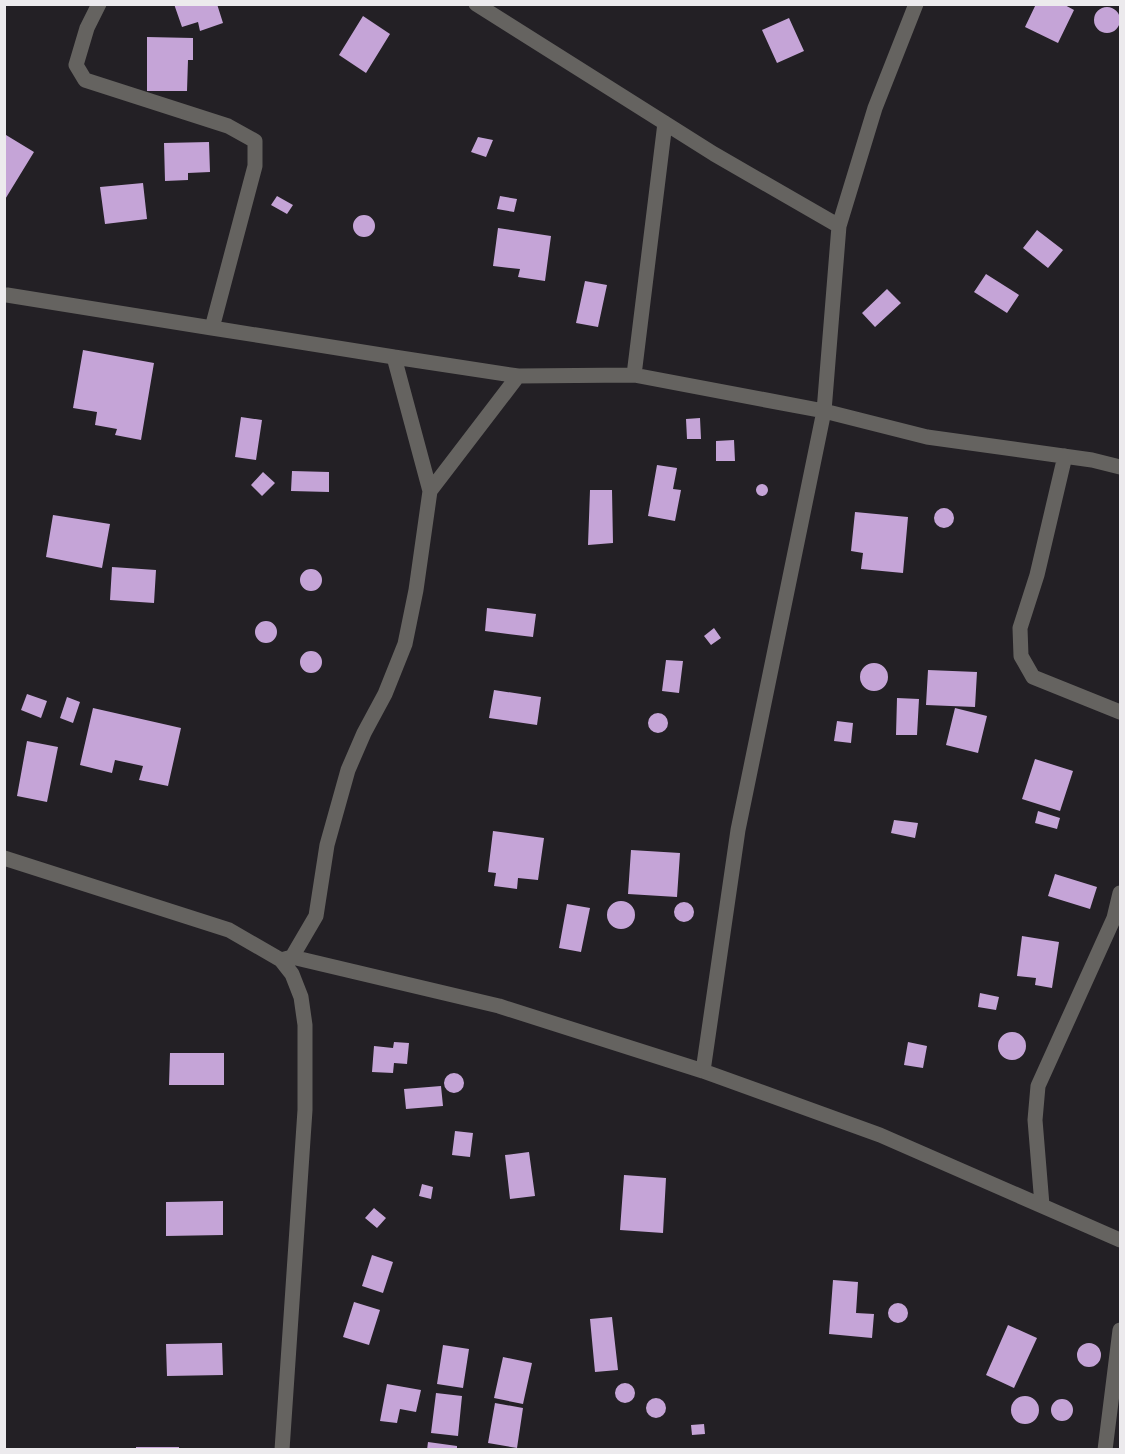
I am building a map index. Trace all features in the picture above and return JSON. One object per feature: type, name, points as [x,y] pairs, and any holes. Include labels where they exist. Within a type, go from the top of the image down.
[{"type":"street","points":[[99,4],[87,28],[76,65],[85,80],[228,126],[255,141],[255,166],[212,328]]},
{"type":"street","points":[[476,4],[665,123],[839,226]]},
{"type":"street","points":[[703,1071],[738,830],[824,411],[839,226],[875,108],[916,4]]},
{"type":"street","points":[[634,375],[665,123]]},
{"type":"street","points":[[5,298],[518,376],[634,375],[824,411],[927,437],[1065,456],[1120,467]]},
{"type":"street","points":[[286,959],[316,916],[327,845],[348,770],[364,733],[385,694],[405,644],[416,590],[430,491],[394,357]]},
{"type":"street","points":[[430,491],[518,376]]},
{"type":"street","points":[[1065,456],[1037,575],[1020,628],[1021,656],[1033,677],[1120,712]]},
{"type":"street","points":[[4,858],[229,930],[286,959],[499,1006],[703,1071],[837,1117],[1120,1240]]},
{"type":"street","points":[[1042,1205],[1035,1120],[1038,1086],[1117,920],[1120,893]]},
{"type":"street","points":[[282,1449],[305,1089],[305,1025],[301,997],[286,959]]},
{"type":"street","points":[[1105,1449],[1120,1330]]},
{"type":"building","points":[[174,4],[217,4],[223,23],[200,31],[198,22],[182,27]]},
{"type":"building","points":[[1036,4],[1063,4],[1074,10],[1058,43],[1025,27]]},
{"type":"building","points":[[1107,7],[1117,10],[1120,20],[1117,30],[1107,33],[1097,30],[1094,20],[1097,10]]},
{"type":"building","points":[[363,16],[390,34],[366,73],[339,55]]},
{"type":"building","points":[[789,18],[804,51],[777,63],[762,30]]},
{"type":"building","points":[[147,37],[193,38],[193,60],[188,60],[187,91],[147,91]]},
{"type":"building","points":[[6,135],[34,152],[4,201],[4,138]]},
{"type":"building","points":[[478,137],[493,140],[486,157],[471,152]]},
{"type":"building","points":[[209,142],[210,172],[188,173],[188,180],[165,181],[164,143]]},
{"type":"building","points":[[143,183],[147,219],[105,224],[100,187]]},
{"type":"building","points":[[277,196],[293,205],[287,214],[271,205]]},
{"type":"building","points":[[500,196],[517,199],[514,212],[497,209]]},
{"type":"building","points":[[360,215],[368,215],[375,222],[375,230],[368,237],[360,237],[353,230],[353,222]]},
{"type":"building","points":[[498,228],[551,236],[545,281],[518,277],[520,269],[493,266]]},
{"type":"building","points":[[1037,230],[1063,250],[1048,268],[1023,248]]},
{"type":"building","points":[[986,274],[1019,295],[1007,313],[974,292]]},
{"type":"building","points":[[585,281],[607,285],[598,327],[576,323]]},
{"type":"building","points":[[887,289],[901,303],[875,327],[862,313]]},
{"type":"building","points":[[83,350],[154,363],[141,440],[115,435],[117,429],[95,425],[97,412],[73,408]]},
{"type":"building","points":[[241,417],[262,420],[256,460],[235,457]]},
{"type":"building","points":[[700,418],[701,439],[687,439],[686,419]]},
{"type":"building","points":[[734,440],[735,461],[716,461],[716,441]]},
{"type":"building","points":[[657,465],[677,468],[673,489],[681,490],[675,521],[648,516]]},
{"type":"building","points":[[292,471],[329,472],[329,492],[291,491]]},
{"type":"building","points":[[263,472],[275,483],[262,496],[251,485]]},
{"type":"building","points":[[764,484],[768,490],[764,496],[760,496],[756,488]]},
{"type":"building","points":[[590,490],[612,490],[613,543],[588,545]]},
{"type":"building","points":[[940,508],[948,508],[954,514],[954,522],[948,528],[940,528],[934,522],[934,514]]},
{"type":"building","points":[[855,512],[908,517],[903,573],[861,569],[863,553],[851,551]]},
{"type":"building","points":[[53,515],[110,524],[102,568],[46,557]]},
{"type":"building","points":[[112,567],[156,570],[154,603],[110,600]]},
{"type":"building","points":[[311,569],[319,572],[322,580],[319,588],[311,591],[303,588],[300,580],[303,572]]},
{"type":"building","points":[[487,608],[536,614],[533,637],[485,631]]},
{"type":"building","points":[[266,621],[274,624],[277,632],[274,640],[266,643],[258,640],[255,632],[258,624]]},
{"type":"building","points":[[714,628],[721,638],[711,645],[704,636]]},
{"type":"building","points":[[311,651],[319,654],[322,662],[319,670],[311,673],[303,670],[300,662],[303,654]]},
{"type":"building","points":[[666,660],[683,661],[679,693],[662,691]]},
{"type":"building","points":[[874,663],[884,667],[888,677],[884,687],[874,691],[864,687],[860,677],[864,667]]},
{"type":"building","points":[[928,670],[977,672],[975,707],[926,705]]},
{"type":"building","points":[[494,690],[541,697],[537,725],[489,718]]},
{"type":"building","points":[[27,694],[47,701],[41,718],[21,710]]},
{"type":"building","points":[[67,697],[80,702],[73,723],[60,718]]},
{"type":"building","points":[[897,698],[919,699],[917,735],[896,735]]},
{"type":"building","points":[[93,708],[181,728],[168,786],[139,780],[143,766],[115,760],[112,773],[80,765]]},
{"type":"building","points":[[955,708],[987,716],[978,753],[946,745]]},
{"type":"building","points":[[654,713],[662,713],[668,719],[668,727],[662,733],[654,733],[648,727],[648,719]]},
{"type":"building","points":[[837,721],[853,723],[851,743],[834,741]]},
{"type":"building","points":[[27,741],[58,747],[47,802],[17,796]]},
{"type":"building","points":[[1035,759],[1073,771],[1060,811],[1022,799]]},
{"type":"building","points":[[1038,811],[1060,818],[1057,829],[1035,823]]},
{"type":"building","points":[[894,820],[918,823],[915,838],[891,833]]},
{"type":"building","points":[[493,831],[544,838],[538,880],[518,878],[517,889],[494,886],[496,873],[488,872]]},
{"type":"building","points":[[631,850],[680,853],[677,897],[628,894]]},
{"type":"building","points":[[1055,874],[1097,887],[1090,909],[1048,896]]},
{"type":"building","points":[[621,901],[631,905],[635,915],[631,925],[621,929],[611,925],[607,915],[611,905]]},
{"type":"building","points":[[680,902],[688,902],[694,908],[694,916],[688,922],[680,922],[674,916],[674,908]]},
{"type":"building","points":[[567,904],[590,908],[581,952],[559,948]]},
{"type":"building","points":[[1022,936],[1059,942],[1052,988],[1035,985],[1036,978],[1017,976]]},
{"type":"building","points":[[980,993],[999,997],[996,1010],[978,1007]]},
{"type":"building","points":[[1012,1032],[1022,1036],[1026,1046],[1022,1056],[1012,1060],[1002,1056],[998,1046],[1002,1036]]},
{"type":"building","points":[[394,1042],[409,1043],[407,1064],[394,1063],[393,1073],[372,1072],[374,1046],[393,1048]]},
{"type":"building","points":[[908,1042],[927,1046],[923,1068],[904,1065]]},
{"type":"building","points":[[170,1053],[224,1053],[224,1085],[169,1085]]},
{"type":"building","points":[[450,1073],[458,1073],[464,1079],[464,1087],[458,1093],[450,1093],[444,1087],[444,1079]]},
{"type":"building","points":[[441,1086],[443,1106],[406,1109],[404,1089]]},
{"type":"building","points":[[455,1131],[473,1133],[470,1157],[452,1155]]},
{"type":"building","points":[[529,1152],[535,1196],[510,1199],[505,1155]]},
{"type":"building","points":[[624,1175],[666,1178],[663,1233],[620,1230]]},
{"type":"building","points":[[422,1184],[433,1187],[431,1199],[419,1196]]},
{"type":"building","points":[[223,1201],[223,1235],[166,1236],[166,1202]]},
{"type":"building","points":[[374,1208],[386,1218],[377,1228],[365,1218]]},
{"type":"building","points":[[372,1255],[393,1262],[383,1293],[362,1286]]},
{"type":"building","points":[[833,1280],[858,1282],[856,1313],[874,1314],[872,1338],[829,1334]]},
{"type":"building","points":[[354,1302],[380,1310],[369,1345],[343,1337]]},
{"type":"building","points":[[894,1303],[902,1303],[908,1309],[908,1317],[902,1323],[894,1323],[888,1317],[888,1309]]},
{"type":"building","points":[[612,1317],[618,1370],[595,1372],[590,1319]]},
{"type":"building","points":[[1008,1325],[1037,1338],[1014,1388],[986,1375]]},
{"type":"building","points":[[222,1343],[223,1375],[167,1376],[166,1344]]},
{"type":"building","points":[[1089,1343],[1094,1344],[1100,1350],[1100,1360],[1094,1366],[1089,1367],[1084,1366],[1078,1360],[1077,1355],[1078,1350],[1084,1344]]},
{"type":"building","points":[[443,1345],[469,1349],[463,1388],[437,1384]]},
{"type":"building","points":[[503,1357],[532,1363],[523,1404],[494,1398]]},
{"type":"building","points":[[621,1383],[629,1383],[635,1389],[635,1397],[629,1403],[621,1403],[615,1397],[615,1389]]},
{"type":"building","points":[[387,1384],[421,1390],[416,1412],[400,1409],[397,1423],[380,1421]]},
{"type":"building","points":[[436,1393],[462,1396],[458,1436],[431,1433]]},
{"type":"building","points":[[1025,1396],[1035,1400],[1039,1410],[1035,1420],[1025,1424],[1015,1420],[1011,1410],[1015,1400]]},
{"type":"building","points":[[652,1398],[660,1398],[666,1404],[666,1412],[660,1418],[652,1418],[646,1412],[646,1404]]},
{"type":"building","points":[[1062,1399],[1070,1402],[1073,1410],[1070,1418],[1062,1421],[1054,1418],[1051,1410],[1054,1402]]},
{"type":"building","points":[[495,1403],[523,1408],[517,1448],[488,1443]]},
{"type":"building","points":[[704,1424],[705,1434],[692,1435],[691,1425]]},
{"type":"building","points":[[428,1442],[457,1446],[457,1450],[427,1450]]},
{"type":"building","points":[[136,1447],[179,1447],[179,1450],[136,1450]]}]
